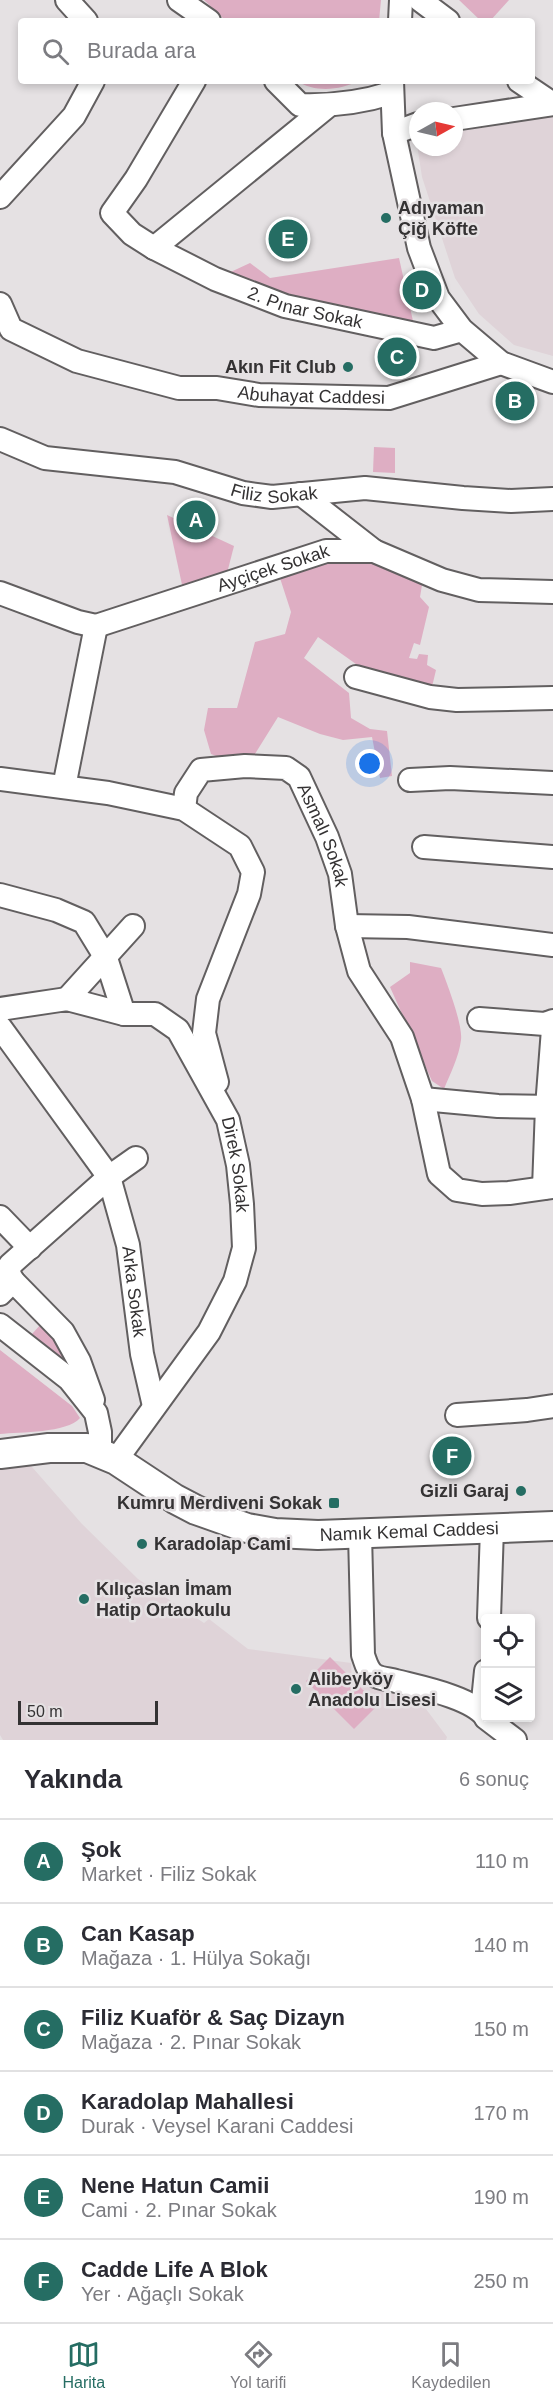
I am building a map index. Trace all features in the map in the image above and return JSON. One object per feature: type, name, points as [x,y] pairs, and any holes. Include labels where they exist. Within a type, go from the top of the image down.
[{"type":"main road","name":"Namık Kemal Caddesi","points":[[0,1454],[73,1446],[108,1456],[196,1510],[247,1528],[295,1535],[553,1526]]},
{"type":"street","points":[[67,0],[83,18]]},
{"type":"street","points":[[179,0],[205,18]]},
{"type":"street","points":[[400,18],[401,0]]},
{"type":"street","points":[[420,0],[444,18]]},
{"type":"street","points":[[0,197],[74,116],[91,84]]},
{"type":"street","name":"2. Pınar Sokak","points":[[192,84],[136,178],[112,213],[132,234],[154,248],[215,279],[285,306],[434,338],[462,330]]},
{"type":"street","points":[[279,84],[300,105],[328,106],[366,101],[391,87],[394,133],[419,248],[438,298],[462,330],[501,363],[553,382]]},
{"type":"street","points":[[523,84],[553,104]]},
{"type":"street","points":[[463,118],[553,104]]},
{"type":"street","points":[[154,248],[328,106]]},
{"type":"street","points":[[394,133],[409,127]]},
{"type":"street","name":"Abuhayat Caddesi","points":[[0,304],[11,329],[77,361],[179,388],[217,388],[259,395],[389,398],[501,363]]},
{"type":"street","name":"Filiz Sokak","points":[[0,439],[45,458],[175,472],[243,492],[272,497],[365,488],[482,500],[553,499]]},
{"type":"street","points":[[301,494],[374,551]]},
{"type":"street","name":"Ayçiçek Sokak","points":[[96,626],[326,551],[374,551],[442,580],[479,590],[553,592]]},
{"type":"street","points":[[0,593],[78,622],[96,626],[64,787]]},
{"type":"street","points":[[356,677],[430,697],[457,700],[553,699]]},
{"type":"street","name":"Asmalı Sokak","points":[[184,809],[186,793],[201,770],[245,766],[286,768],[299,777],[327,837],[340,874],[347,926],[359,971],[402,1037],[423,1099],[440,1174],[457,1190],[482,1194],[549,1187]]},
{"type":"street","points":[[410,780],[450,778],[553,783]]},
{"type":"street","points":[[0,779],[108,793],[184,809],[240,846],[253,872],[249,894],[208,999],[204,1033],[224,1109]]},
{"type":"street","points":[[424,847],[553,857]]},
{"type":"street","points":[[0,895],[56,910],[84,922],[106,958],[124,1014]]},
{"type":"street","points":[[67,999],[133,926]]},
{"type":"street","points":[[347,926],[408,927],[553,945]]},
{"type":"street","name":"Direk Sokak","points":[[0,1009],[67,999],[124,1014],[155,1014],[178,1030],[224,1109],[238,1165],[243,1248],[235,1281],[209,1332],[154,1407],[108,1456]]},
{"type":"street","points":[[479,1019],[545,1024],[553,1021]]},
{"type":"street","points":[[0,1027],[109,1177]]},
{"type":"street","points":[[549,1187],[553,1029]]},
{"type":"street","points":[[423,1099],[550,1107]]},
{"type":"street","points":[[108,1456],[90,1387],[63,1332],[7,1288],[10,1265],[109,1177],[136,1158]]},
{"type":"street","name":"Arka Sokak","points":[[109,1177],[128,1245],[142,1354],[154,1407]]},
{"type":"street","points":[[0,1216],[30,1248]]},
{"type":"street","points":[[0,1325],[69,1379],[96,1413]]},
{"type":"street","points":[[457,1415],[553,1406]]},
{"type":"street","points":[[489,1614],[492,1528]]},
{"type":"street","points":[[360,1534],[363,1655],[368,1669],[376,1677],[430,1690],[459,1700],[481,1713]]},
{"type":"street","points":[[493,1722],[515,1740]]},
{"type":"shaded area","points":[[204,0],[381,0],[379,18],[223,18]]},
{"type":"shaded area","points":[[459,0],[509,0],[493,18],[478,18]]},
{"type":"shaded area","points":[[302,84],[350,84],[328,89]]},
{"type":"shaded area","points":[[553,112],[553,356],[514,345],[479,314],[455,278],[422,177],[419,156],[463,156],[463,131],[487,127],[509,119]]},
{"type":"shaded area","points":[[399,258],[413,321],[340,313],[222,276],[250,263],[270,278]]},
{"type":"shaded area","points":[[374,447],[395,448],[395,473],[373,472]]},
{"type":"shaded area","points":[[167,515],[234,546],[225,581],[184,594]]},
{"type":"shaded area","points":[[367,556],[423,579],[420,597],[429,607],[420,645],[414,643],[409,658],[417,659],[419,654],[428,655],[427,665],[436,670],[431,691],[370,674],[318,637],[304,658],[349,693],[351,718],[370,729],[387,731],[392,776],[380,778],[372,737],[343,740],[320,734],[278,717],[253,757],[234,763],[211,754],[204,730],[208,708],[237,708],[255,642],[285,634],[291,612],[279,575],[335,559]]},
{"type":"shaded area","points":[[410,962],[441,968],[457,1015],[461,1033],[460,1046],[444,1089],[432,1081],[390,987],[410,973]]},
{"type":"shaded area","points":[[42,1323],[61,1345],[70,1365],[32,1334]]},
{"type":"shaded area","points":[[0,1350],[72,1406],[80,1418],[65,1427],[0,1434]]},
{"type":"shaded area","name":"Kılıçaslan İmam Hatip Ortaokulu","points":[[25,1459],[82,1524],[138,1579],[204,1623],[209,1619],[248,1649],[351,1663],[352,1681],[417,1697],[447,1737],[446,1740],[3,1740],[0,1735],[0,1464]]},
{"type":"shaded area","points":[[330,1657],[378,1705],[354,1729],[306,1681]]},
{"type":"place","name":"Adıyaman Çiğ Köfte","points":[[386,218]]},
{"type":"place","name":"Nene Hatun Camii","points":[[288,239]]},
{"type":"place","name":"Karadolap Mahallesi","points":[[422,290]]},
{"type":"place","name":"Filiz Kuaför & Saç Dizayn","points":[[397,357]]},
{"type":"place","name":"Akın Fit Club","points":[[348,367]]},
{"type":"place","name":"Can Kasap","points":[[515,401]]},
{"type":"place","name":"Şok","points":[[196,520]]},
{"type":"place","name":"Cadde Life A Blok","points":[[452,1456]]},
{"type":"place","name":"Gizli Garaj","points":[[521,1491]]},
{"type":"place","name":"Kumru Merdiveni Sokak","points":[[334,1503]]},
{"type":"place","name":"Karadolap Cami","points":[[142,1544]]},
{"type":"place","name":"Kılıçaslan İmam Hatip Ortaokulu","points":[[84,1599]]},
{"type":"place","name":"Alibeyköy Anadolu Lisesi","points":[[296,1689]]}]
